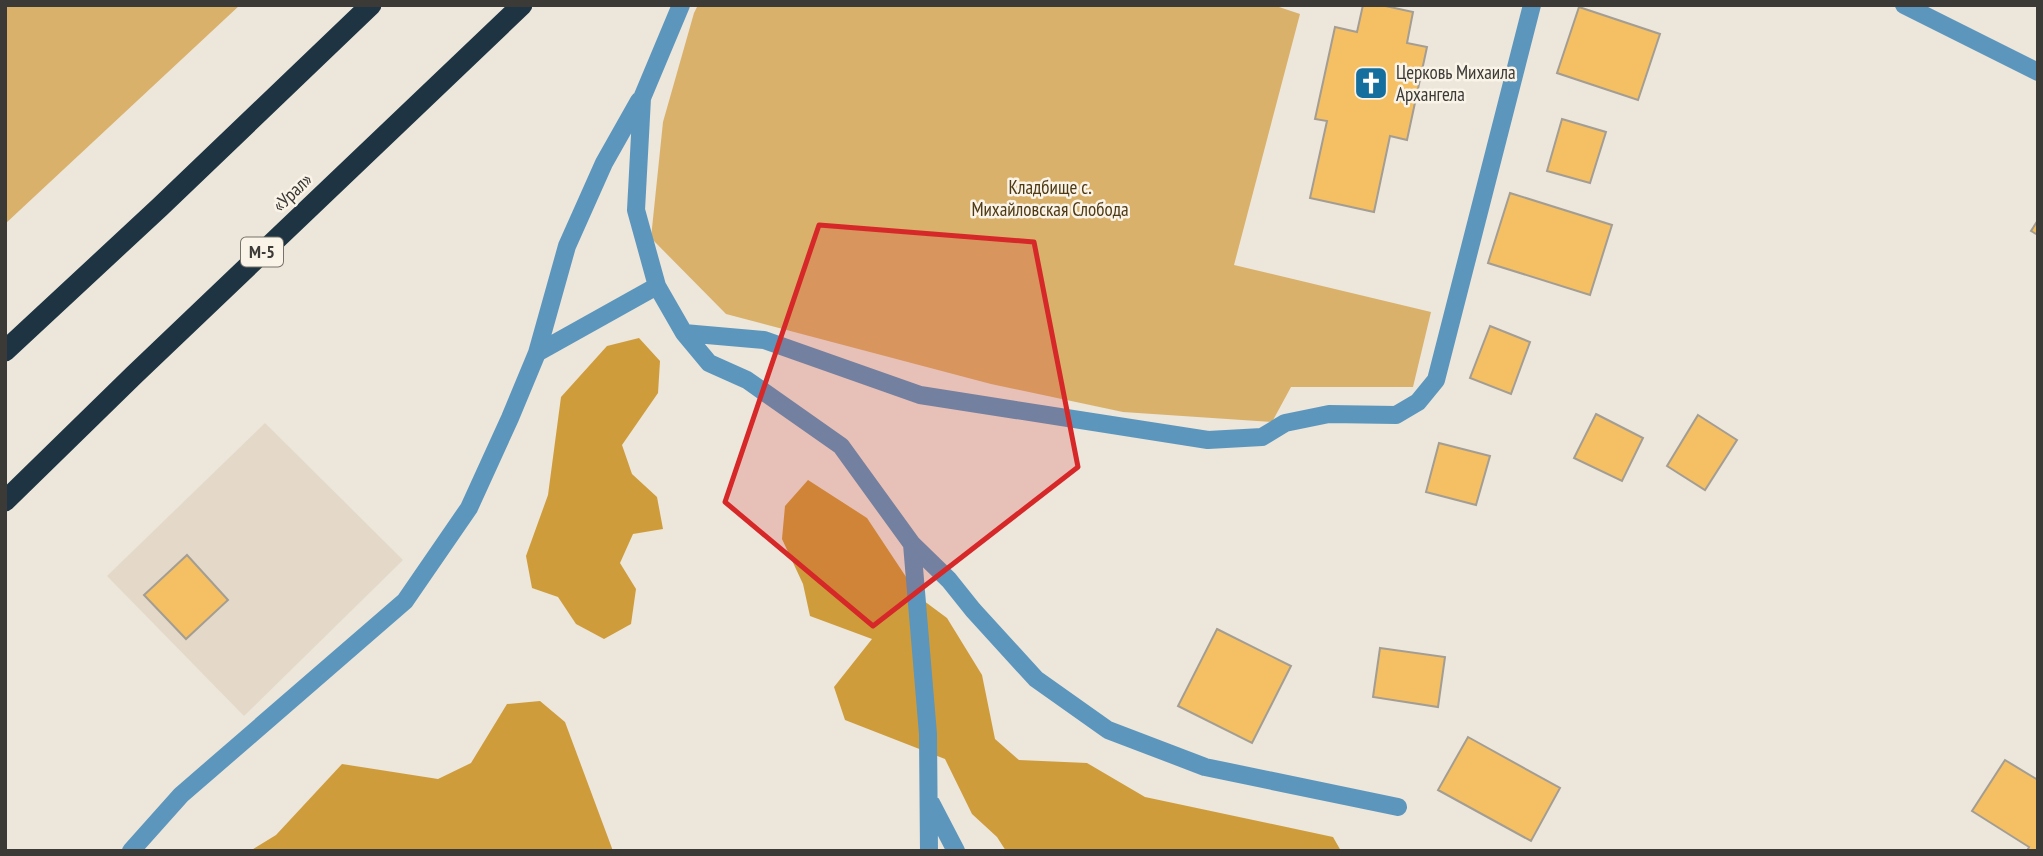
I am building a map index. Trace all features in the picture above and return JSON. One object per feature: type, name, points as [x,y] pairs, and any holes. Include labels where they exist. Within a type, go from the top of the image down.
[{"type":"highway","points":[[5,351],[371,5]]},
{"type":"highway","name":"«Урал»","points":[[5,502],[522,5]]},
{"type":"lane","points":[[131,851],[181,795],[405,601],[469,508],[537,353],[567,246],[604,163],[642,98],[681,5]]},
{"type":"lane","points":[[684,333],[764,340],[920,395],[1208,440],[1262,437],[1284,423],[1329,414],[1396,415],[1418,402],[1436,380],[1532,5]]},
{"type":"lane","points":[[1905,5],[2038,72]]},
{"type":"lane","points":[[642,98],[636,210],[657,286],[684,333],[709,363],[747,380],[841,446],[912,544],[949,580],[1036,680],[1108,730],[1205,767],[1398,807]]},
{"type":"lane","points":[[537,353],[657,286]]},
{"type":"lane","points":[[912,544],[928,734],[929,851]]},
{"type":"lane","points":[[928,797],[956,851]]},
{"type":"highlighted area","points":[[819,225],[1034,242],[1078,467],[873,626],[725,502]]},
{"type":"shaded area","points":[[639,338],[660,361],[658,393],[622,445],[632,474],[657,497],[663,529],[633,534],[620,563],[636,589],[631,624],[604,639],[576,624],[558,597],[532,588],[526,556],[548,495],[561,397],[607,346]]},
{"type":"shaded area","points":[[265,423],[403,560],[244,716],[107,576]]},
{"type":"shaded area","points":[[808,480],[867,518],[920,598],[947,618],[982,675],[995,739],[1019,760],[1087,763],[1145,797],[1333,837],[1341,851],[1006,851],[997,837],[972,814],[945,759],[845,720],[834,687],[872,639],[810,616],[803,584],[782,539],[785,506]]},
{"type":"shaded area","points":[[540,701],[565,722],[613,851],[250,851],[276,835],[342,764],[438,779],[471,763],[507,704]]},
{"type":"green space","points":[[5,5],[240,5],[5,224]]},
{"type":"green space","name":"Кладбище с. Михайловская Слобода","points":[[698,5],[1273,5],[1300,14],[1234,265],[1431,312],[1413,387],[1291,387],[1272,422],[1123,412],[991,384],[726,314],[651,238],[663,122]]},
{"type":"building","name":"Церковь Михаила Архангела","points":[[1363,5],[1381,5],[1413,12],[1407,43],[1427,47],[1407,140],[1390,136],[1374,212],[1310,198],[1327,121],[1315,119],[1335,27],[1357,32]]},
{"type":"building","points":[[1579,7],[1660,34],[1638,100],[1557,73]]},
{"type":"building","points":[[1562,119],[1606,132],[1590,183],[1547,171]]},
{"type":"building","points":[[1510,193],[1612,225],[1590,295],[1488,263]]},
{"type":"building","points":[[2038,220],[2038,235],[2031,231]]},
{"type":"building","points":[[1490,326],[1530,342],[1511,394],[1470,378]]},
{"type":"building","points":[[1596,414],[1643,438],[1622,481],[1574,458]]},
{"type":"building","points":[[1698,415],[1737,440],[1705,490],[1667,466]]},
{"type":"building","points":[[1439,443],[1490,456],[1476,505],[1426,492]]},
{"type":"building","points":[[187,555],[228,600],[186,639],[144,595]]},
{"type":"building","points":[[1217,629],[1291,666],[1252,743],[1178,706]]},
{"type":"building","points":[[1380,648],[1445,657],[1438,707],[1373,697]]},
{"type":"building","points":[[1468,737],[1560,788],[1531,841],[1438,790]]},
{"type":"building","points":[[2005,760],[2038,780],[2038,851],[2027,851],[2029,847],[1972,811]]},
{"type":"place","name":"Церковь Михаила Архангела","points":[[1371,83]]}]
